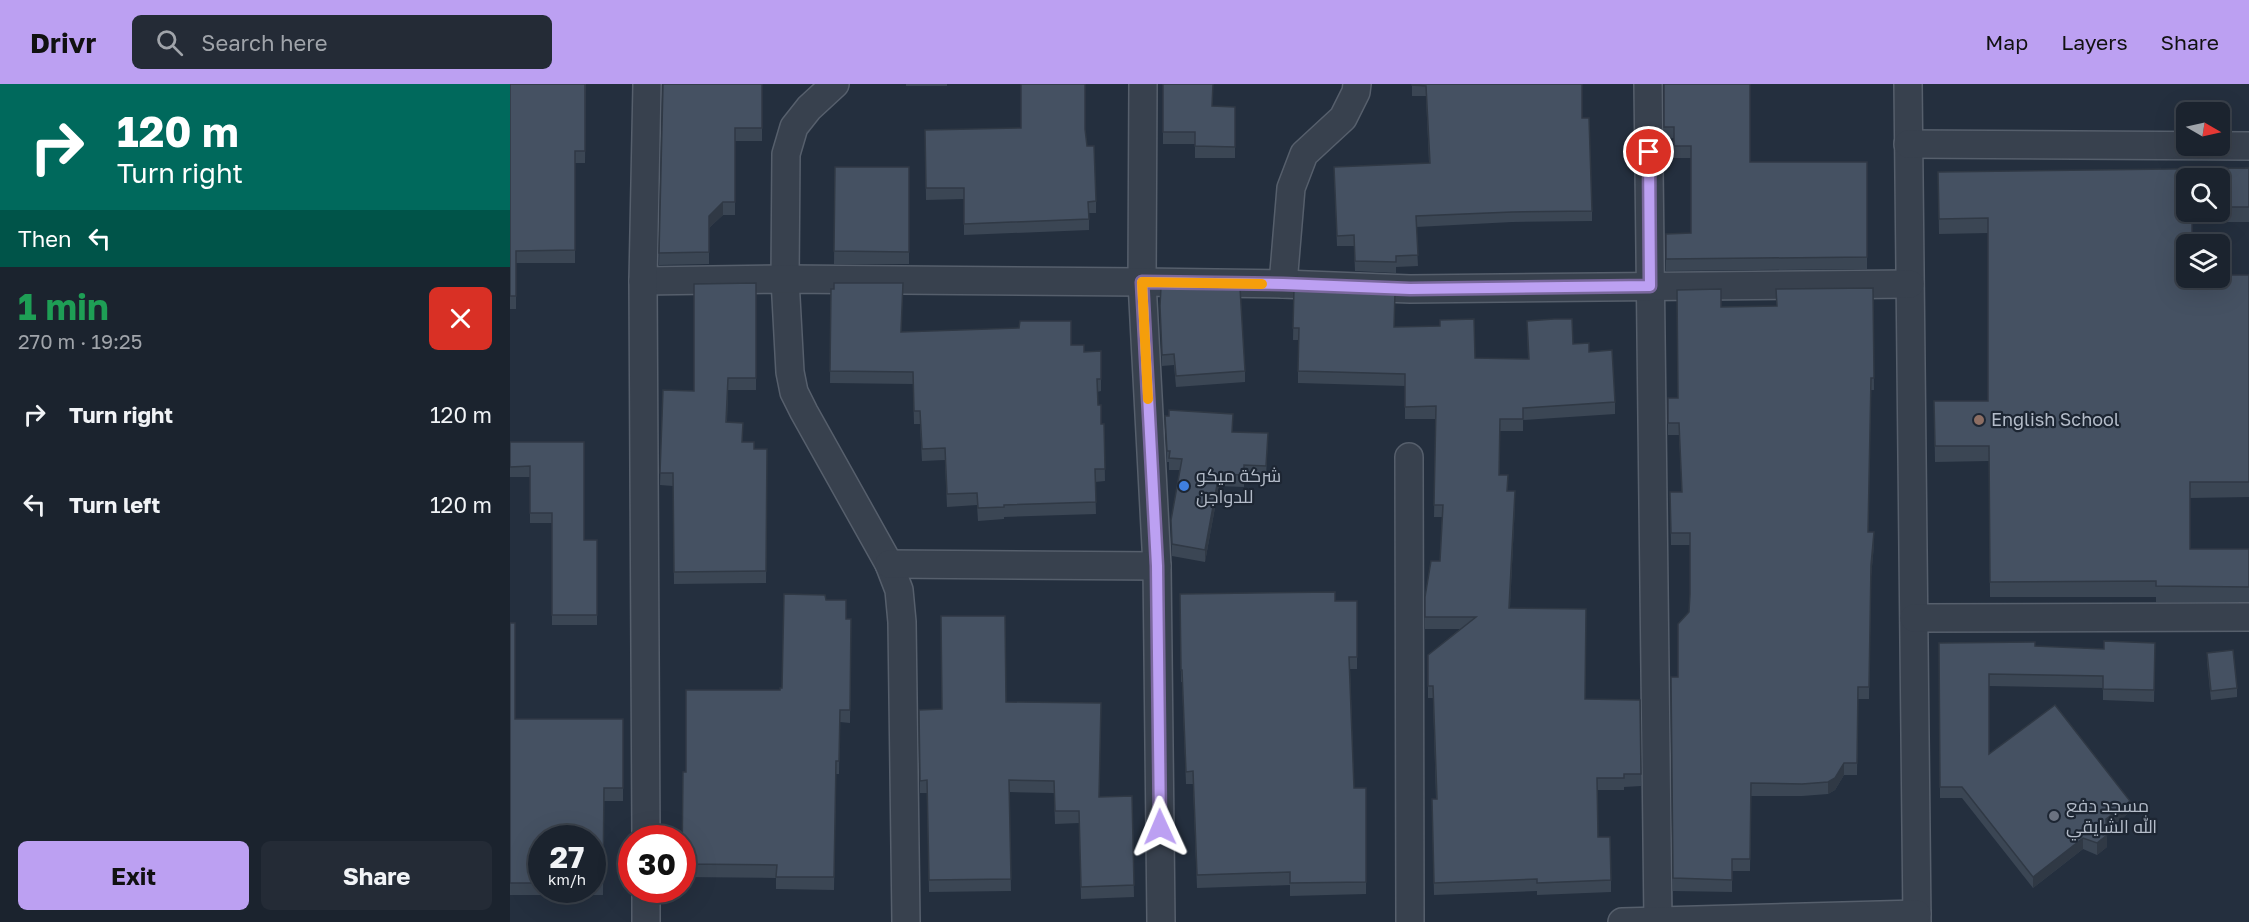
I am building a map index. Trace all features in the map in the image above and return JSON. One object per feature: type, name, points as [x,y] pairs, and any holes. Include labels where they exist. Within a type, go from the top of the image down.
[{"type":"street","points":[[646,825],[644,281],[647,84]]},
{"type":"street","points":[[835,84],[809,108],[794,127],[786,154],[785,279],[790,372],[794,392],[889,564],[899,590],[902,622],[906,922]]},
{"type":"street","points":[[1143,84],[1142,282],[1157,566],[1161,922]]},
{"type":"street","points":[[1283,284],[1291,188],[1304,154],[1343,118],[1356,92],[1357,84]]},
{"type":"street","points":[[1648,84],[1658,922]]},
{"type":"street","points":[[1622,922],[1917,918],[1908,84]]},
{"type":"street","points":[[1908,144],[2249,147]]},
{"type":"street","points":[[644,281],[785,279],[1142,282],[1410,289],[1910,285]]},
{"type":"street","points":[[1409,457],[1410,922]]},
{"type":"street","points":[[889,564],[1157,566]]},
{"type":"street","points":[[1914,618],[2249,617]]},
{"type":"street","points":[[646,903],[646,922]]},
{"type":"building","points":[[510,84],[585,84],[585,151],[575,151],[575,250],[516,251],[516,296],[510,296]]},
{"type":"building","points":[[663,84],[762,84],[762,128],[735,128],[735,202],[723,202],[709,216],[709,252],[659,253]]},
{"type":"building","points":[[1021,84],[1085,84],[1085,129],[1087,146],[1094,146],[1096,201],[1088,202],[1089,219],[964,224],[964,188],[926,188],[925,130],[1021,128]]},
{"type":"building","points":[[1163,84],[1213,84],[1212,106],[1235,107],[1235,147],[1195,146],[1195,132],[1163,132]]},
{"type":"building","points":[[1412,84],[1582,84],[1582,118],[1589,118],[1592,211],[1416,216],[1418,255],[1396,256],[1396,262],[1355,261],[1354,235],[1337,236],[1334,167],[1430,163],[1426,86]]},
{"type":"building","points":[[1664,84],[1750,84],[1750,162],[1867,162],[1867,257],[1666,259],[1666,234],[1691,233],[1691,146],[1674,146],[1674,127],[1664,127]]},
{"type":"building","points":[[835,167],[909,167],[909,252],[834,251]]},
{"type":"building","points":[[2230,168],[2249,168],[2249,207],[2230,207]]},
{"type":"building","points":[[2176,169],[2176,222],[2192,222],[2192,234],[2176,234],[2176,288],[2230,288],[2230,275],[2249,275],[2249,482],[2190,482],[2190,549],[2249,549],[2249,587],[2156,586],[2156,581],[1990,582],[1989,446],[1935,446],[1934,401],[1988,401],[1988,218],[1939,219],[1938,172]]},
{"type":"building","points":[[756,283],[756,378],[728,378],[726,422],[743,423],[742,442],[754,442],[754,449],[767,449],[766,571],[674,572],[673,473],[660,473],[663,390],[694,391],[694,284]]},
{"type":"building","points":[[834,283],[903,283],[901,332],[1019,328],[1020,321],[1071,321],[1071,345],[1084,345],[1084,352],[1101,351],[1101,379],[1097,379],[1098,405],[1101,405],[1101,424],[1104,424],[1105,469],[1095,469],[1096,502],[978,508],[977,493],[947,494],[945,448],[922,449],[920,411],[914,411],[913,372],[830,371],[831,289],[834,289]]},
{"type":"building","points":[[1161,287],[1240,288],[1245,371],[1176,376],[1174,354],[1162,355]]},
{"type":"building","points":[[1294,288],[1395,292],[1394,327],[1440,326],[1440,320],[1474,319],[1475,358],[1529,359],[1527,321],[1554,319],[1572,319],[1573,344],[1589,343],[1589,352],[1612,350],[1615,402],[1523,408],[1523,419],[1500,419],[1499,475],[1508,475],[1507,491],[1515,491],[1509,608],[1586,609],[1585,699],[1640,700],[1641,774],[1624,774],[1624,778],[1597,778],[1598,837],[1610,837],[1611,880],[1537,883],[1537,879],[1434,883],[1432,799],[1437,799],[1433,686],[1428,686],[1428,655],[1476,617],[1425,617],[1425,597],[1431,561],[1440,561],[1443,505],[1434,505],[1436,406],[1405,407],[1405,374],[1298,371],[1299,328],[1293,328]]},
{"type":"building","points":[[1873,288],[1874,378],[1871,378],[1868,532],[1874,532],[1871,565],[1869,687],[1858,687],[1857,763],[1844,763],[1835,778],[1828,782],[1751,783],[1750,859],[1732,859],[1732,880],[1673,878],[1671,677],[1678,677],[1678,624],[1689,612],[1690,594],[1690,533],[1671,533],[1670,492],[1682,492],[1679,423],[1668,423],[1668,398],[1678,398],[1677,290],[1721,289],[1721,307],[1777,306],[1776,289]]},
{"type":"building","points":[[1169,410],[1233,414],[1232,432],[1268,433],[1266,466],[1244,465],[1244,475],[1219,474],[1205,550],[1172,544],[1171,520],[1182,459],[1169,458],[1170,451],[1167,451],[1165,416],[1169,416]]},
{"type":"building","points":[[510,442],[584,442],[584,540],[597,540],[597,615],[552,615],[552,513],[530,513],[530,466],[510,467]]},
{"type":"building","points":[[1335,592],[1335,601],[1357,601],[1357,657],[1349,657],[1354,788],[1366,788],[1366,882],[1290,883],[1290,872],[1197,875],[1193,771],[1186,772],[1180,594]]},
{"type":"building","points":[[784,594],[825,595],[826,600],[846,600],[846,619],[851,619],[850,710],[840,710],[839,761],[836,761],[834,877],[776,877],[777,865],[696,864],[696,825],[682,825],[683,772],[686,772],[686,690],[780,690],[782,688]]},
{"type":"building","points":[[941,616],[1005,616],[1006,702],[1101,703],[1099,797],[1132,796],[1134,885],[1081,887],[1079,811],[1055,811],[1054,781],[1009,780],[1011,879],[929,880],[927,780],[920,781],[919,710],[942,709]]},
{"type":"building","points":[[510,623],[515,623],[515,719],[623,719],[623,788],[604,788],[604,825],[528,825],[528,883],[510,883]]},
{"type":"building","points":[[2104,641],[2155,643],[2154,690],[2103,689],[2103,676],[1989,674],[1989,754],[2055,705],[2130,801],[2106,819],[2107,835],[2097,843],[2083,838],[2033,877],[1962,787],[1940,787],[1939,643],[2035,642],[2035,646],[2104,649]]},
{"type":"building","points":[[2233,650],[2237,688],[2211,691],[2207,653]]},
{"type":"slow traffic","points":[[1148,399],[1142,282],[1262,284]]},
{"type":"place","name":"English School","points":[[1979,420]]},
{"type":"place","name":"شركة ميكو للدواجن","points":[[1184,486]]},
{"type":"place","name":"مسجد دفع الله الشايقي","points":[[2054,816]]},
{"type":"route","points":[[1160,827],[1157,566],[1142,282],[1410,289],[1650,286],[1649,152]]}]
